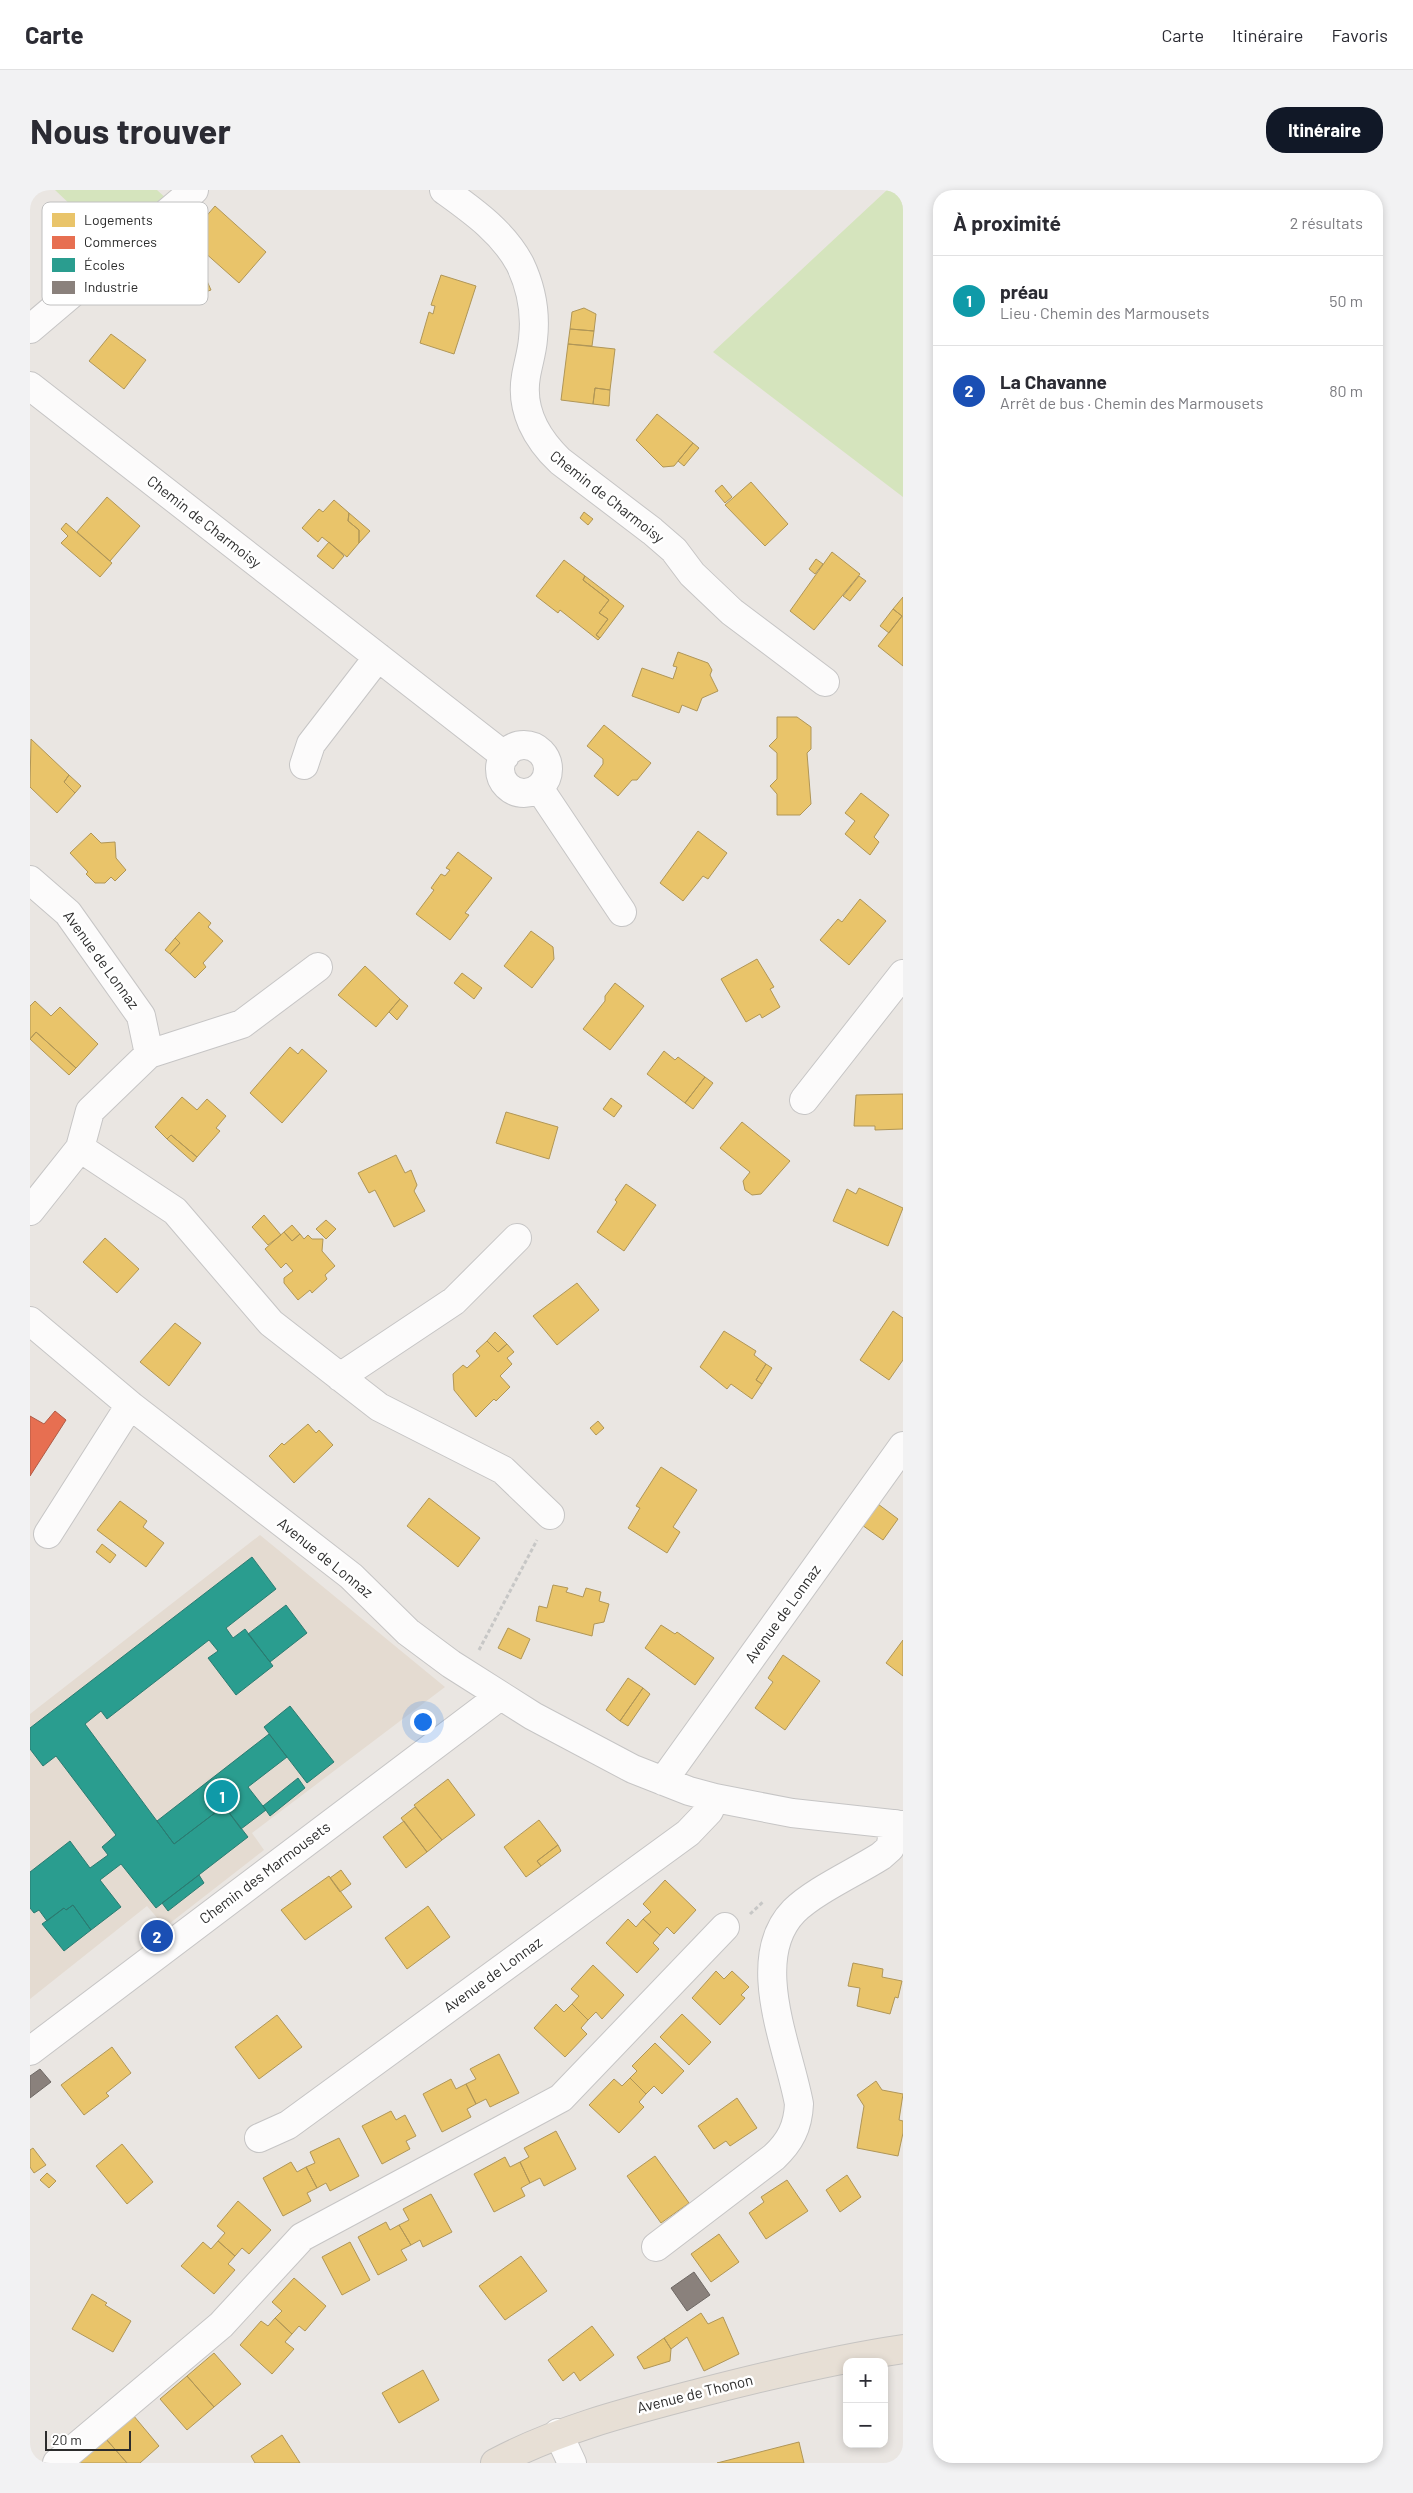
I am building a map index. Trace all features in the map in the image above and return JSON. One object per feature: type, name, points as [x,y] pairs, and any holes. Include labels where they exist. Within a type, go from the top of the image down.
[{"type":"main road","name":"Avenue de Thonon","points":[[495,2463],[558,2433],[620,2413],[804,2367],[903,2349]]},
{"type":"street","points":[[180,202],[194,190]]},
{"type":"street","name":"Chemin de Charmoisy","points":[[444,190],[496,232],[520,264],[527,282],[534,321],[533,340],[525,378],[525,397],[529,416],[547,448],[560,461],[652,530],[674,550],[692,574],[732,612],[825,682]]},
{"type":"street","points":[[30,329],[58,305]]},
{"type":"street","name":"Chemin de Charmoisy","points":[[30,386],[505,756]]},
{"type":"street","points":[[304,765],[306,754],[311,744],[378,657]]},
{"type":"street","points":[[518,746],[526,746],[541,752],[546,759],[548,775],[539,788],[523,793],[508,787],[500,772],[505,756],[518,746]]},
{"type":"street","points":[[539,788],[622,912]]},
{"type":"street","name":"Avenue de Lonnaz","points":[[30,880],[68,913],[141,1016],[149,1054]]},
{"type":"street","points":[[30,1211],[80,1148],[90,1111],[149,1054],[242,1024],[318,967]]},
{"type":"street","points":[[804,1100],[903,974]]},
{"type":"street","points":[[80,1148],[176,1211],[271,1323],[340,1377],[379,1407],[503,1470],[550,1515]]},
{"type":"street","points":[[340,1377],[454,1301],[517,1238]]},
{"type":"street","name":"Avenue de Lonnaz","points":[[30,1321],[130,1405],[351,1576],[399,1625],[466,1675],[500,1696],[603,1754],[663,1781],[716,1798],[801,1814],[899,1824]]},
{"type":"street","points":[[48,1534],[130,1405]]},
{"type":"street","name":"Avenue de Lonnaz","points":[[663,1781],[903,1446]]},
{"type":"street","name":"Chemin des Marmousets","points":[[30,2051],[500,1696]]},
{"type":"street","name":"Avenue de Lonnaz","points":[[260,2138],[288,2125],[688,1833],[708,1811],[716,1798]]},
{"type":"street","points":[[656,2247],[774,2157],[785,2147],[793,2134],[800,2104],[776,2008],[773,1976],[776,1941],[783,1924],[795,1911],[881,1856],[890,1848],[899,1824]]},
{"type":"street","points":[[57,2463],[221,2325],[302,2237],[561,2098],[725,1926]]},
{"type":"street","points":[[558,2433],[572,2463]]},
{"type":"path","points":[[466,1675],[550,1515]]},
{"type":"shaded area","points":[[260,1535],[445,1687],[252,1833],[264,1850],[165,1927],[147,1906],[30,1999],[30,1714]]},
{"type":"green space","points":[[55,190],[157,190],[169,201],[168,202],[68,202]]},
{"type":"green space","points":[[887,190],[903,190],[903,497],[713,352]]},
{"type":"building: Logements","points":[[215,206],[266,252],[239,283],[208,255],[208,214]]},
{"type":"building: Logements","points":[[441,275],[476,286],[454,354],[420,343],[429,312],[433,314],[435,306],[431,305]]},
{"type":"building: Logements","points":[[584,308],[596,314],[594,331],[570,329],[572,312]]},
{"type":"building: Logements","points":[[570,329],[594,331],[592,346],[568,344]]},
{"type":"building: Logements","points":[[111,334],[146,360],[124,389],[89,361]]},
{"type":"building: Logements","points":[[568,344],[615,349],[610,390],[595,388],[593,404],[561,400]]},
{"type":"building: Logements","points":[[595,388],[610,390],[609,406],[593,404]]},
{"type":"building: Logements","points":[[657,414],[693,443],[674,466],[663,467],[636,440]]},
{"type":"building: Logements","points":[[693,443],[699,448],[684,466],[678,461]]},
{"type":"building: Logements","points":[[751,482],[788,524],[765,546],[725,505]]},
{"type":"building: Logements","points":[[722,485],[732,497],[725,503],[715,491]]},
{"type":"building: Logements","points":[[107,497],[140,526],[110,561],[77,532]]},
{"type":"building: Logements","points":[[334,500],[349,513],[348,521],[359,530],[359,543],[347,557],[322,537],[318,542],[302,528],[319,509],[323,512]]},
{"type":"building: Logements","points":[[584,512],[593,519],[588,525],[580,518]]},
{"type":"building: Logements","points":[[349,513],[370,531],[359,543],[359,530],[348,521]]},
{"type":"building: Logements","points":[[66,523],[112,563],[100,577],[61,543],[68,536],[61,529]]},
{"type":"building: Logements","points":[[329,542],[344,556],[333,569],[317,556]]},
{"type":"building: Logements","points":[[832,552],[860,574],[814,630],[790,611]]},
{"type":"building: Logements","points":[[816,559],[823,564],[815,574],[809,569]]},
{"type":"building: Logements","points":[[564,560],[585,576],[583,580],[609,600],[599,613],[608,619],[596,635],[600,638],[598,640],[560,610],[558,613],[536,596]]},
{"type":"building: Logements","points":[[585,576],[624,606],[600,638],[596,635],[608,619],[599,613],[609,600],[583,580]]},
{"type":"building: Logements","points":[[859,576],[866,581],[850,601],[843,596]]},
{"type":"building: Logements","points":[[903,597],[903,666],[878,646],[902,616],[893,609]]},
{"type":"building: Logements","points":[[893,609],[902,616],[889,633],[880,626]]},
{"type":"building: Logements","points":[[678,652],[708,663],[712,670],[710,675],[718,691],[702,698],[697,711],[682,705],[679,713],[632,696],[642,668],[673,679],[677,667],[673,666]]},
{"type":"building: Logements","points":[[777,717],[797,717],[811,727],[811,749],[807,753],[811,804],[800,815],[777,815],[777,794],[770,786],[777,779],[777,753],[769,746],[777,738]]},
{"type":"building: Logements","points":[[604,725],[651,763],[637,780],[632,780],[618,796],[594,776],[603,764],[603,759],[587,746]]},
{"type":"building: Logements","points":[[31,739],[69,775],[64,782],[75,793],[57,813],[30,787]]},
{"type":"building: Logements","points":[[69,775],[81,786],[75,793],[64,782]]},
{"type":"building: Logements","points":[[861,793],[889,815],[874,837],[879,842],[870,855],[845,834],[855,821],[845,813]]},
{"type":"building: Logements","points":[[698,831],[727,853],[708,879],[703,876],[683,901],[660,883]]},
{"type":"building: Logements","points":[[91,833],[101,843],[115,842],[116,858],[126,870],[115,881],[111,877],[105,883],[95,883],[86,874],[88,872],[70,853]]},
{"type":"building: Logements","points":[[458,852],[492,878],[465,913],[469,915],[450,940],[416,914],[434,890],[431,888],[441,874],[445,876],[450,870],[446,868]]},
{"type":"building: Logements","points":[[860,899],[886,921],[849,965],[820,940],[838,919],[842,922]]},
{"type":"building: Logements","points":[[199,912],[211,923],[208,927],[223,941],[203,963],[206,967],[195,978],[170,954],[180,943],[175,938]]},
{"type":"building: Logements","points":[[531,931],[553,947],[554,959],[532,988],[504,966]]},
{"type":"building: Logements","points":[[175,938],[180,943],[170,954],[165,950]]},
{"type":"building: Logements","points":[[757,959],[774,987],[770,989],[780,1007],[762,1018],[760,1014],[746,1022],[721,979]]},
{"type":"building: Logements","points":[[365,966],[400,999],[376,1027],[338,995]]},
{"type":"building: Logements","points":[[462,973],[482,988],[474,999],[454,983]]},
{"type":"building: Logements","points":[[615,983],[644,1006],[610,1050],[583,1029],[605,1001],[605,996]]},
{"type":"building: Logements","points":[[400,999],[408,1006],[397,1020],[389,1012]]},
{"type":"building: Logements","points":[[35,1001],[51,1016],[60,1007],[98,1044],[76,1068],[36,1032],[30,1039],[30,1006]]},
{"type":"building: Logements","points":[[36,1032],[76,1068],[69,1075],[30,1039]]},
{"type":"building: Logements","points":[[290,1047],[298,1054],[302,1049],[327,1071],[282,1123],[250,1093]]},
{"type":"building: Logements","points":[[664,1051],[675,1060],[678,1057],[705,1077],[685,1103],[647,1074]]},
{"type":"building: Logements","points":[[705,1077],[713,1083],[693,1109],[685,1103]]},
{"type":"building: Logements","points":[[903,1094],[903,1129],[875,1130],[875,1126],[854,1126],[856,1095]]},
{"type":"building: Logements","points":[[182,1097],[197,1110],[207,1099],[226,1116],[216,1128],[220,1131],[197,1157],[171,1135],[167,1139],[155,1127]]},
{"type":"building: Logements","points":[[611,1098],[622,1106],[614,1117],[603,1109]]},
{"type":"building: Logements","points":[[506,1112],[558,1127],[549,1159],[496,1143]]},
{"type":"building: Logements","points":[[742,1122],[790,1161],[761,1194],[752,1195],[745,1190],[743,1181],[750,1172],[720,1148]]},
{"type":"building: Logements","points":[[171,1135],[197,1157],[193,1162],[167,1139]]},
{"type":"building: Logements","points":[[396,1155],[405,1173],[411,1170],[417,1185],[414,1191],[425,1211],[394,1227],[375,1190],[369,1193],[358,1173]]},
{"type":"building: Logements","points":[[626,1184],[656,1205],[624,1251],[597,1232],[617,1202],[615,1200]]},
{"type":"building: Logements","points":[[859,1188],[903,1208],[888,1246],[833,1221],[847,1189],[856,1194]]},
{"type":"building: Logements","points":[[264,1215],[281,1235],[268,1245],[252,1227]]},
{"type":"building: Logements","points":[[326,1220],[336,1229],[326,1239],[316,1229]]},
{"type":"building: Logements","points":[[292,1225],[300,1234],[292,1241],[284,1232]]},
{"type":"building: Logements","points":[[284,1232],[292,1241],[300,1234],[304,1239],[308,1235],[312,1239],[323,1239],[322,1251],[335,1266],[325,1275],[327,1279],[312,1293],[310,1290],[298,1300],[284,1283],[284,1278],[293,1271],[286,1263],[281,1268],[265,1249]]},
{"type":"building: Logements","points":[[105,1238],[139,1269],[117,1293],[83,1262]]},
{"type":"building: Logements","points":[[577,1283],[599,1310],[557,1345],[533,1316]]},
{"type":"building: Logements","points":[[893,1311],[903,1318],[903,1360],[889,1380],[860,1360]]},
{"type":"building: Logements","points":[[175,1323],[201,1343],[169,1386],[140,1362]]},
{"type":"building: Logements","points":[[724,1331],[756,1351],[754,1355],[766,1364],[756,1380],[762,1384],[752,1399],[731,1384],[727,1389],[700,1367]]},
{"type":"building: Logements","points":[[495,1332],[507,1344],[498,1352],[487,1341]]},
{"type":"building: Logements","points":[[487,1341],[498,1352],[507,1344],[514,1352],[507,1358],[512,1364],[500,1376],[510,1387],[496,1401],[494,1399],[476,1417],[454,1390],[453,1374],[463,1365],[467,1368],[480,1356],[476,1351]]},
{"type":"building: Logements","points":[[766,1364],[772,1368],[762,1384],[756,1380]]},
{"type":"building: Logements","points":[[598,1421],[604,1428],[596,1435],[590,1428]]},
{"type":"building: Logements","points":[[308,1424],[316,1433],[319,1430],[333,1445],[294,1483],[269,1456],[282,1443],[284,1445]]},
{"type":"building: Logements","points":[[661,1467],[697,1490],[673,1527],[680,1532],[667,1553],[628,1528],[640,1508],[636,1506]]},
{"type":"building: Logements","points":[[429,1498],[480,1538],[458,1567],[407,1526]]},
{"type":"building: Logements","points":[[120,1501],[147,1521],[143,1527],[164,1543],[146,1567],[97,1530]]},
{"type":"building: Logements","points":[[878,1504],[898,1519],[883,1540],[862,1525]]},
{"type":"building: Logements","points":[[102,1544],[116,1555],[110,1563],[96,1552]]},
{"type":"building: Logements","points":[[553,1585],[568,1588],[566,1592],[583,1597],[586,1588],[601,1592],[599,1601],[609,1604],[604,1622],[594,1624],[592,1636],[536,1621],[539,1606],[547,1608]]},
{"type":"building: Logements","points":[[661,1625],[675,1634],[677,1632],[714,1658],[695,1685],[645,1648]]},
{"type":"building: Logements","points":[[508,1628],[530,1639],[521,1659],[498,1648]]},
{"type":"building: Logements","points":[[903,1640],[903,1676],[886,1663]]},
{"type":"building: Logements","points":[[783,1655],[820,1681],[785,1730],[755,1708],[773,1682],[768,1678]]},
{"type":"building: Logements","points":[[628,1678],[643,1688],[620,1721],[606,1710]]},
{"type":"building: Logements","points":[[643,1688],[650,1694],[628,1726],[620,1721]]},
{"type":"building: Logements","points":[[448,1779],[475,1815],[442,1840],[414,1805]]},
{"type":"building: Logements","points":[[415,1807],[442,1840],[427,1852],[401,1818]]},
{"type":"building: Logements","points":[[539,1820],[558,1845],[537,1861],[541,1866],[526,1877],[504,1847]]},
{"type":"building: Logements","points":[[404,1821],[427,1852],[406,1868],[383,1837]]},
{"type":"building: Logements","points":[[558,1845],[561,1851],[541,1866],[537,1861]]},
{"type":"building: Logements","points":[[341,1870],[351,1884],[340,1892],[330,1878]]},
{"type":"building: Logements","points":[[329,1876],[352,1907],[305,1940],[281,1910]]},
{"type":"building: Logements","points":[[665,1880],[696,1910],[674,1934],[667,1927],[660,1935],[643,1919],[651,1912],[643,1904]]},
{"type":"building: Logements","points":[[428,1906],[450,1937],[407,1969],[385,1938]]},
{"type":"building: Logements","points":[[628,1919],[636,1927],[643,1919],[660,1935],[653,1943],[659,1949],[637,1973],[606,1943]]},
{"type":"building: Logements","points":[[853,1963],[883,1969],[882,1977],[902,1981],[898,1998],[895,1997],[890,2014],[857,2006],[860,1988],[848,1986]]},
{"type":"building: Logements","points":[[593,1965],[624,1995],[602,2019],[596,2012],[588,2020],[572,2004],[579,1996],[571,1989]]},
{"type":"building: Logements","points":[[716,1971],[724,1979],[732,1971],[749,1987],[741,1995],[745,1998],[720,2025],[692,1998]]},
{"type":"building: Logements","points":[[556,2004],[564,2012],[572,2004],[588,2020],[581,2028],[587,2034],[565,2057],[534,2028]]},
{"type":"building: Logements","points":[[682,2014],[711,2042],[689,2065],[660,2037]]},
{"type":"building: Logements","points":[[277,2015],[302,2047],[259,2079],[235,2047]]},
{"type":"building: Logements","points":[[655,2043],[684,2071],[662,2094],[654,2086],[646,2094],[630,2078],[637,2071],[632,2066]]},
{"type":"building: Logements","points":[[112,2047],[131,2073],[106,2093],[109,2096],[84,2115],[61,2085]]},
{"type":"building: Logements","points":[[499,2054],[519,2093],[490,2107],[486,2099],[476,2104],[466,2084],[476,2079],[470,2069]]},
{"type":"building: Logements","points":[[630,2078],[646,2094],[639,2102],[644,2107],[619,2133],[589,2105],[614,2079],[622,2086]]},
{"type":"building: Logements","points":[[451,2079],[456,2089],[466,2084],[476,2104],[467,2109],[471,2117],[442,2132],[423,2094]]},
{"type":"building: Logements","points":[[876,2081],[882,2090],[903,2094],[899,2120],[903,2121],[903,2133],[898,2156],[857,2148],[864,2106],[857,2095]]},
{"type":"building: Logements","points":[[737,2098],[757,2128],[730,2146],[726,2141],[714,2149],[698,2126]]},
{"type":"building: Logements","points":[[391,2111],[396,2120],[405,2115],[416,2136],[406,2141],[410,2149],[382,2164],[362,2126]]},
{"type":"building: Logements","points":[[556,2131],[576,2169],[544,2186],[540,2178],[530,2183],[520,2162],[529,2157],[524,2148]]},
{"type":"building: Logements","points":[[339,2138],[359,2176],[330,2191],[326,2183],[317,2188],[306,2167],[315,2163],[310,2152]]},
{"type":"building: Logements","points":[[122,2144],[153,2182],[127,2204],[96,2166]]},
{"type":"building: Logements","points":[[33,2148],[46,2165],[34,2173],[30,2167],[30,2150]]},
{"type":"building: Logements","points":[[655,2156],[689,2203],[661,2223],[627,2176]]},
{"type":"building: Logements","points":[[505,2157],[510,2167],[520,2162],[530,2183],[521,2188],[525,2196],[494,2212],[474,2174]]},
{"type":"building: Logements","points":[[291,2162],[297,2172],[306,2167],[317,2188],[307,2193],[311,2201],[283,2216],[263,2178]]},
{"type":"building: Logements","points":[[47,2173],[56,2181],[49,2188],[40,2180]]},
{"type":"building: Logements","points":[[847,2175],[861,2197],[840,2212],[826,2190]]},
{"type":"building: Logements","points":[[787,2180],[808,2211],[766,2239],[749,2213],[764,2202],[761,2197]]},
{"type":"building: Logements","points":[[431,2194],[452,2232],[423,2247],[420,2240],[411,2245],[399,2225],[409,2220],[403,2209]]},
{"type":"building: Logements","points":[[238,2201],[271,2230],[249,2254],[242,2248],[235,2256],[218,2241],[225,2233],[217,2226]]},
{"type":"building: Logements","points":[[386,2222],[390,2230],[399,2225],[411,2245],[401,2250],[407,2260],[378,2275],[358,2237]]},
{"type":"building: Logements","points":[[719,2234],[739,2262],[711,2282],[691,2254]]},
{"type":"building: Logements","points":[[218,2241],[235,2256],[228,2264],[235,2270],[214,2294],[181,2266],[203,2242],[211,2249]]},
{"type":"building: Logements","points":[[350,2242],[370,2280],[342,2295],[322,2257]]},
{"type":"building: Logements","points":[[521,2256],[547,2291],[505,2320],[479,2286]]},
{"type":"building: Logements","points":[[294,2278],[326,2306],[305,2331],[299,2326],[292,2334],[275,2318],[282,2311],[272,2302]]},
{"type":"building: Logements","points":[[92,2294],[107,2303],[105,2305],[131,2321],[113,2352],[72,2329]]},
{"type":"building: Logements","points":[[701,2313],[708,2324],[723,2317],[739,2354],[704,2371],[687,2337],[671,2349],[664,2338]]},
{"type":"building: Logements","points":[[275,2318],[292,2334],[285,2342],[294,2349],[272,2374],[240,2345],[261,2321],[268,2326]]},
{"type":"building: Logements","points":[[592,2326],[614,2355],[580,2381],[574,2372],[563,2381],[548,2360]]},
{"type":"building: Logements","points":[[664,2338],[671,2349],[670,2361],[644,2369],[637,2357]]},
{"type":"building: Logements","points":[[214,2353],[241,2384],[214,2407],[187,2376]]},
{"type":"building: Logements","points":[[423,2370],[439,2400],[399,2423],[382,2393]]},
{"type":"building: Logements","points":[[187,2376],[214,2407],[187,2430],[160,2399]]},
{"type":"building: Logements","points":[[133,2415],[159,2446],[140,2463],[127,2463],[106,2439]]},
{"type":"building: Logements","points":[[282,2435],[300,2463],[255,2463],[251,2456]]},
{"type":"building: Logements","points":[[106,2439],[127,2463],[79,2462]]},
{"type":"building: Logements","points":[[799,2442],[804,2463],[717,2463]]},
{"type":"building: Commerces","points":[[55,1411],[66,1420],[30,1476],[30,1416],[44,1424]]},
{"type":"building: Écoles","points":[[252,1557],[276,1589],[226,1628],[233,1638],[245,1629],[273,1666],[236,1695],[208,1658],[218,1651],[209,1640],[107,1719],[101,1711],[85,1724],[174,1844],[224,1806],[248,1837],[156,1908],[121,1864],[100,1880],[121,1907],[91,1930],[73,1905],[66,1910],[64,1908],[47,1921],[39,1910],[34,1913],[30,1908],[30,1872],[70,1841],[90,1868],[108,1855],[102,1847],[116,1835],[56,1756],[43,1766],[30,1749],[30,1728]]},
{"type":"building: Écoles","points":[[286,1605],[307,1633],[270,1662],[248,1634]]},
{"type":"building: Écoles","points":[[290,1706],[334,1762],[307,1783],[264,1727]]},
{"type":"building: Écoles","points":[[269,1734],[287,1757],[248,1787],[266,1810],[241,1829],[224,1806],[174,1844],[157,1821]]},
{"type":"building: Écoles","points":[[298,1778],[305,1788],[270,1816],[263,1806]]},
{"type":"building: Écoles","points":[[199,1875],[204,1883],[168,1911],[162,1903]]},
{"type":"building: Écoles","points":[[73,1905],[91,1930],[64,1951],[42,1924],[64,1908],[66,1910]]},
{"type":"building: Industrie","points":[[40,2069],[51,2082],[30,2098],[30,2076]]},
{"type":"building: Industrie","points":[[694,2272],[710,2295],[687,2311],[671,2288]]},
{"type":"place","name":"préau","points":[[222,1796]]},
{"type":"place","name":"La Chavanne","points":[[157,1936]]}]
